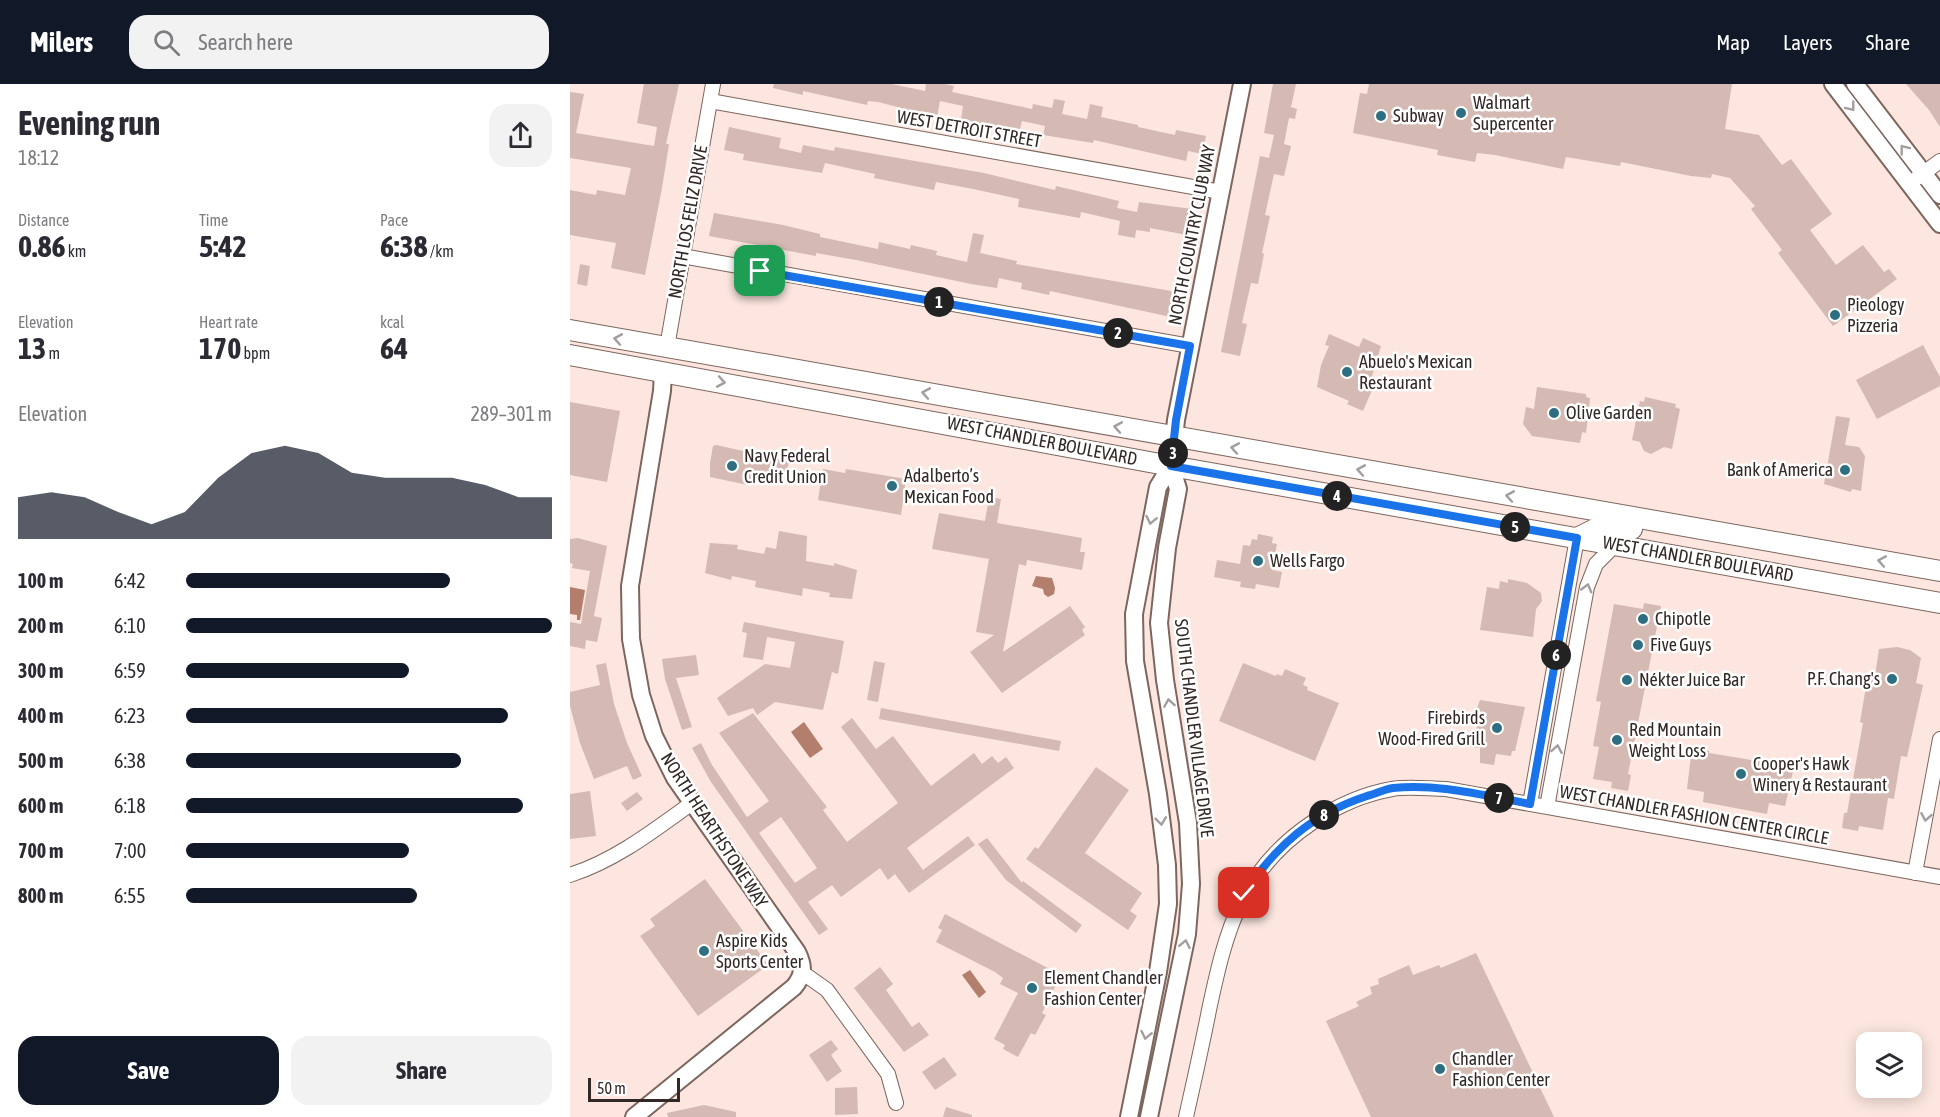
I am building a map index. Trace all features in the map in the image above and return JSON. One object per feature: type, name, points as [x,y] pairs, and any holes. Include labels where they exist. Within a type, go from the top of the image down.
[{"type":"main road","name":"WEST CHANDLER BOULEVARD","points":[[570,330],[665,359],[1171,466],[1940,603]]},
{"type":"main road","name":"WEST CHANDLER BOULEVARD","points":[[570,355],[665,359],[1176,437],[1940,571]]},
{"type":"main road","points":[[1493,524],[1526,517],[1569,523],[1596,509]]},
{"type":"main road","points":[[1577,538],[1603,525],[1656,533],[1681,525]]},
{"type":"street","name":"NORTH LOS FELIZ DRIVE","points":[[665,359],[713,84]]},
{"type":"street","name":"NORTH COUNTRY CLUB WAY","points":[[1171,466],[1176,437],[1176,420],[1242,84]]},
{"type":"street","points":[[1833,84],[1917,178],[1940,195]]},
{"type":"street","points":[[1855,84],[1917,178],[1940,224]]},
{"type":"street","name":"WEST DETROIT STREET","points":[[710,101],[1221,192]]},
{"type":"street","points":[[1917,178],[1940,161]]},
{"type":"street","points":[[682,256],[1190,346]]},
{"type":"street","name":"NORTH HEARTHSTONE WAY","points":[[665,359],[662,391],[632,570],[631,639],[636,675],[649,723],[675,778],[796,952],[802,962],[803,973]]},
{"type":"street","points":[[1129,1117],[1158,972],[1168,903],[1167,865],[1159,804],[1135,661],[1134,614],[1158,487],[1171,466]]},
{"type":"street","name":"SOUTH CHANDLER VILLAGE DRIVE","points":[[1149,1117],[1187,934],[1191,877],[1185,801],[1161,651],[1160,609],[1167,548],[1178,489],[1171,466]]},
{"type":"street","points":[[1530,804],[1577,538]]},
{"type":"street","points":[[1547,807],[1587,587],[1596,564],[1615,545]]},
{"type":"street","points":[[1134,614],[1160,609]]},
{"type":"street","points":[[1915,873],[1940,739]]},
{"type":"street","name":"WEST CHANDLER FASHION CENTER CIRCLE","points":[[1186,1117],[1227,934],[1249,886],[1271,855],[1292,836],[1338,806],[1393,788],[1446,789],[1940,877]]},
{"type":"street","points":[[570,875],[597,866],[629,848],[692,803]]},
{"type":"street","points":[[634,1117],[794,987],[803,973],[827,990],[888,1074],[896,1103]]},
{"type":"shaded area","points":[[1036,576],[1052,578],[1054,594],[1048,597],[1044,594],[1043,589],[1032,586]]},
{"type":"shaded area","points":[[570,587],[585,590],[580,620],[577,620],[577,615],[570,614]]},
{"type":"shaded area","points":[[804,722],[823,749],[810,758],[791,732]]},
{"type":"shaded area","points":[[970,970],[986,992],[979,998],[962,975]]},
{"type":"building","points":[[644,84],[679,84],[666,144],[669,144],[662,188],[645,275],[611,268],[616,243],[570,235],[570,190],[596,195],[597,190],[625,195],[631,168],[570,158],[570,92],[584,94],[576,133],[654,146],[657,127],[637,123]]},
{"type":"building","points":[[774,84],[892,84],[925,91],[926,84],[945,84],[954,86],[952,92],[1032,109],[1033,104],[1052,108],[1054,99],[1065,101],[1062,114],[1087,119],[1090,104],[1103,107],[1101,117],[1175,135],[1176,130],[1206,136],[1202,154],[1188,151],[1186,161],[1094,140],[1093,143],[1043,135],[1045,126],[1022,121],[1020,129],[961,120],[963,106],[940,101],[937,117],[878,102],[868,101],[867,105],[803,91],[803,95],[773,88]]},
{"type":"building","points":[[1273,84],[1296,84],[1291,107],[1297,109],[1295,119],[1289,118],[1284,144],[1291,146],[1284,176],[1274,174],[1265,215],[1270,216],[1262,253],[1264,254],[1258,284],[1251,283],[1242,323],[1247,324],[1240,356],[1221,352],[1260,156],[1269,158],[1274,135],[1264,133]]},
{"type":"building","points":[[1369,84],[1732,84],[1725,129],[1759,135],[1782,165],[1791,159],[1832,214],[1810,230],[1836,265],[1863,245],[1884,272],[1889,269],[1897,279],[1833,326],[1778,253],[1782,250],[1751,209],[1755,206],[1730,178],[1712,174],[1711,178],[1691,176],[1621,162],[1620,166],[1566,157],[1563,169],[1477,153],[1475,162],[1437,155],[1438,150],[1353,133],[1360,93],[1367,94]]},
{"type":"building","points":[[1906,84],[1940,84],[1940,127],[1929,110]]},
{"type":"building","points":[[729,127],[781,138],[779,148],[801,153],[803,145],[834,151],[835,147],[984,173],[1055,190],[1056,186],[1119,201],[1117,208],[1137,212],[1139,202],[1192,209],[1187,235],[1150,228],[1150,232],[1136,230],[1135,238],[1118,235],[1120,221],[1081,212],[1080,218],[1018,207],[1019,199],[973,189],[936,182],[934,190],[874,178],[875,174],[825,163],[822,173],[743,160],[744,154],[724,150]]},
{"type":"building","points":[[714,213],[783,225],[820,234],[820,237],[878,249],[879,242],[910,249],[911,245],[937,251],[936,255],[967,262],[973,233],[984,235],[980,253],[1017,261],[1016,264],[1177,292],[1171,317],[1050,291],[1049,295],[1021,289],[1022,283],[999,278],[997,288],[971,284],[856,260],[816,253],[816,256],[709,236]]},
{"type":"building","points":[[580,264],[590,266],[587,286],[577,284]]},
{"type":"building","name":"Abuelo's Mexican Restaurant","points":[[1329,334],[1359,347],[1363,338],[1381,346],[1369,386],[1373,388],[1363,411],[1347,404],[1349,401],[1317,387],[1321,365],[1329,346],[1325,345]]},
{"type":"building","points":[[1923,345],[1940,377],[1940,386],[1877,419],[1856,380]]},
{"type":"building","name":"Olive Garden","points":[[1537,387],[1586,394],[1586,397],[1590,398],[1586,433],[1582,432],[1580,443],[1532,436],[1523,424],[1526,407],[1534,409]]},
{"type":"building","points":[[1645,397],[1676,404],[1675,407],[1680,409],[1672,449],[1664,447],[1651,454],[1644,451],[1640,442],[1632,440],[1640,401],[1644,402]]},
{"type":"building","points":[[570,402],[620,411],[607,482],[570,475]]},
{"type":"building","name":"Bank of America","points":[[1836,416],[1850,418],[1845,445],[1859,447],[1865,456],[1861,491],[1852,489],[1851,492],[1824,484]]},
{"type":"building","name":"Navy Federal Credit Union","points":[[713,446],[789,461],[786,476],[775,474],[774,478],[766,479],[765,482],[753,480],[748,485],[710,477]]},
{"type":"building","points":[[823,469],[845,473],[846,469],[906,479],[901,515],[818,500]]},
{"type":"building","points":[[989,497],[1001,499],[997,523],[1082,538],[1080,552],[1085,552],[1082,570],[1027,560],[1026,566],[1019,564],[1003,652],[1070,606],[1085,627],[1082,630],[1085,635],[1002,693],[970,652],[994,635],[976,632],[989,559],[932,549],[939,513],[985,521]]},
{"type":"building","points":[[779,531],[807,536],[806,561],[834,566],[834,563],[857,570],[852,599],[829,597],[830,593],[803,588],[802,596],[755,587],[756,581],[732,576],[731,580],[705,573],[710,543],[738,545],[737,549],[764,554],[766,547],[776,549]]},
{"type":"building","points":[[1258,534],[1273,537],[1272,543],[1277,544],[1272,570],[1282,572],[1279,588],[1256,584],[1255,589],[1240,587],[1241,582],[1214,577],[1217,560],[1240,564],[1243,545],[1250,546],[1252,539],[1257,540]]},
{"type":"building","points":[[578,538],[607,546],[594,616],[602,618],[597,642],[586,640],[585,649],[570,646],[570,622],[581,624],[590,571],[572,568],[573,564],[570,563],[570,539]]},
{"type":"building","points":[[1508,579],[1527,583],[1541,593],[1542,601],[1536,609],[1533,637],[1480,630],[1487,587],[1499,589],[1500,581],[1508,583]]},
{"type":"building","points":[[1644,603],[1661,606],[1628,774],[1631,775],[1628,791],[1611,788],[1612,782],[1593,779],[1599,747],[1593,746],[1601,702],[1596,701],[1614,604],[1643,609]]},
{"type":"building","points":[[744,622],[844,641],[838,674],[832,672],[823,710],[775,702],[757,715],[753,708],[728,716],[717,698],[765,664],[790,668],[795,642],[767,637],[763,660],[743,657],[747,633],[742,632]]},
{"type":"building","points":[[1897,647],[1910,650],[1921,658],[1916,683],[1923,685],[1907,757],[1901,756],[1894,799],[1888,798],[1883,830],[1859,826],[1858,831],[1842,828],[1844,813],[1847,813],[1863,723],[1860,722],[1868,675],[1875,676],[1879,649]]},
{"type":"building","points":[[696,655],[699,675],[676,678],[692,727],[682,730],[665,679],[662,659]]},
{"type":"building","points":[[874,661],[885,663],[878,702],[867,700]]},
{"type":"building","points":[[606,663],[614,704],[627,743],[642,776],[633,780],[627,766],[594,779],[580,743],[570,706],[570,692],[600,685],[596,665]]},
{"type":"building","points":[[1243,663],[1276,676],[1277,674],[1282,676],[1285,669],[1306,678],[1303,685],[1308,687],[1307,690],[1339,703],[1315,761],[1219,721]]},
{"type":"building","name":"Firebirds Wood-Fired Grill","points":[[1480,700],[1525,707],[1515,751],[1512,751],[1511,756],[1496,754],[1494,765],[1480,763],[1480,748],[1468,747],[1471,735],[1475,736],[1479,715],[1475,714]]},
{"type":"building","points":[[881,708],[1061,741],[1059,751],[879,719]]},
{"type":"building","points":[[753,713],[827,807],[823,810],[847,842],[898,803],[841,727],[852,718],[876,749],[893,736],[931,786],[974,753],[982,764],[992,756],[998,763],[1006,757],[1014,768],[907,848],[923,870],[968,836],[975,845],[909,893],[895,874],[888,880],[880,868],[841,897],[832,885],[808,902],[828,929],[819,935],[711,782],[692,748],[701,743],[712,765],[747,817],[769,801],[719,733]],"holes":[[[781,817],[817,868],[795,883],[759,833]]]},
{"type":"building","name":"Cooper's Hawk Winery & Restaurant","points":[[1692,747],[1709,751],[1709,753],[1794,767],[1785,806],[1769,803],[1767,814],[1703,802],[1704,792],[1687,789]]},
{"type":"building","points":[[1096,767],[1129,790],[1085,853],[1142,893],[1130,911],[1137,916],[1128,930],[1026,859],[1035,847],[1038,849]]},
{"type":"building","points":[[590,791],[596,836],[570,839],[570,794]]},
{"type":"building","points":[[637,792],[643,799],[627,811],[621,803]]},
{"type":"building","points":[[987,838],[1022,883],[1023,881],[1082,925],[1076,933],[1006,880],[978,844]]},
{"type":"building","name":"Aspire Kids Sports Center","points":[[705,879],[768,965],[698,1016],[640,936],[655,926],[650,919]]},
{"type":"building","name":"Element Chandler Fashion Center","points":[[945,914],[1061,975],[1042,1013],[1046,1015],[1035,1035],[1031,1033],[1018,1057],[1003,1049],[1005,1045],[994,1039],[1018,993],[1000,984],[1003,978],[995,972],[936,942],[942,930],[938,928]]},
{"type":"building","name":"Chandler Fashion Center","points":[[1476,953],[1554,1117],[1371,1117],[1326,1021],[1359,1006],[1356,1002],[1372,994],[1370,987],[1379,984],[1378,979],[1409,965],[1413,975],[1439,965],[1441,968]]},
{"type":"building","points":[[880,967],[893,984],[886,990],[912,1027],[919,1022],[929,1035],[904,1052],[854,988]]},
{"type":"building","points":[[831,1040],[838,1049],[831,1055],[842,1071],[827,1082],[809,1055]]},
{"type":"building","points":[[944,1057],[957,1075],[935,1090],[922,1072]]},
{"type":"building","points":[[857,1087],[858,1114],[835,1115],[835,1088]]},
{"type":"building","points":[[704,1105],[736,1112],[736,1117],[668,1117],[667,1113]]},
{"type":"building","points":[[946,1107],[972,1115],[972,1117],[943,1117]]},
{"type":"place","name":"Walmart Supercenter","points":[[1461,113]]},
{"type":"place","name":"Subway","points":[[1381,116]]},
{"type":"place","name":"Pieology Pizzeria","points":[[1835,315]]},
{"type":"place","name":"Abuelo's Mexican Restaurant","points":[[1347,372]]},
{"type":"place","name":"Olive Garden","points":[[1554,413]]},
{"type":"place","name":"Navy Federal Credit Union","points":[[732,466]]},
{"type":"place","name":"Bank of America","points":[[1845,470]]},
{"type":"place","name":"Adalberto’s Mexican Food","points":[[892,486]]},
{"type":"place","name":"Wells Fargo","points":[[1258,561]]},
{"type":"place","name":"Chipotle","points":[[1643,619]]},
{"type":"place","name":"Five Guys","points":[[1638,645]]},
{"type":"place","name":"P.F. Chang's","points":[[1892,679]]},
{"type":"place","name":"Nékter Juice Bar","points":[[1627,680]]},
{"type":"place","name":"Firebirds Wood-Fired Grill","points":[[1497,728]]},
{"type":"place","name":"Red Mountain Weight Loss","points":[[1617,740]]},
{"type":"place","name":"Cooper's Hawk Winery & Restaurant","points":[[1741,774]]},
{"type":"place","name":"Aspire Kids Sports Center","points":[[704,951]]},
{"type":"place","name":"Element Chandler Fashion Center","points":[[1032,988]]},
{"type":"place","name":"Chandler Fashion Center","points":[[1440,1069]]},
{"type":"route","points":[[760,271],[1190,346],[1176,420],[1176,437],[1171,466],[1577,538],[1530,804],[1446,789],[1393,788],[1338,806],[1292,836],[1271,855],[1244,893]]}]
